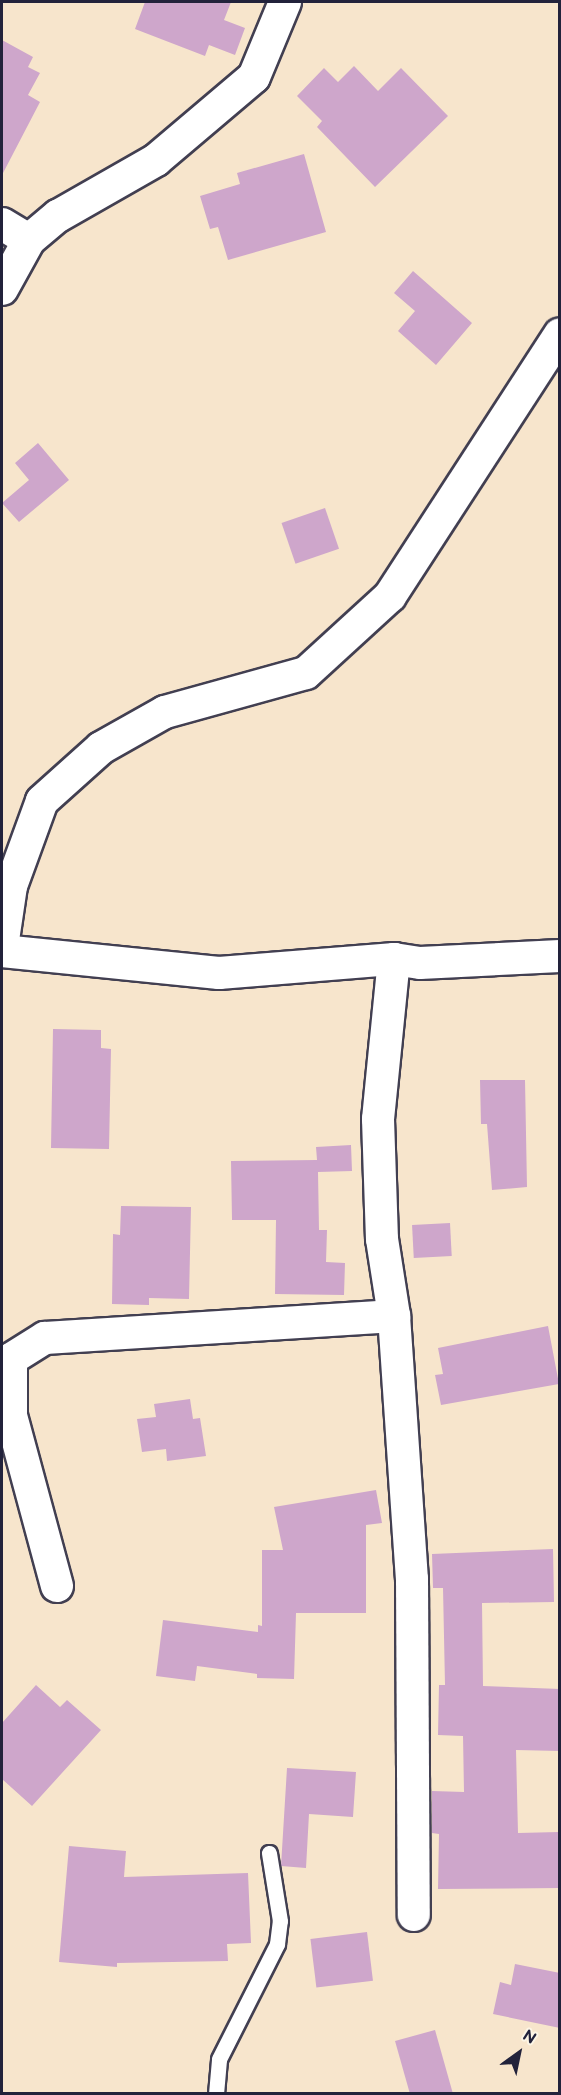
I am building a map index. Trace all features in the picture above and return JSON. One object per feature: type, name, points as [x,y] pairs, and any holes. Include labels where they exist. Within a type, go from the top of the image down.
[{"type":"street","points":[[2,290],[29,240],[58,216],[156,160],[254,77],[285,2]]},
{"type":"street","points":[[2,224],[29,240]]},
{"type":"street","points":[[2,947],[10,886],[42,801],[100,748],[165,712],[306,673],[390,596],[560,334]]},
{"type":"street","points":[[2,951],[219,973],[394,959],[420,963],[560,956]]},
{"type":"street","points":[[394,959],[378,1119],[382,1239],[394,1316],[412,1580],[414,1915]]},
{"type":"street","points":[[57,1586],[11,1416],[11,1359],[45,1338],[394,1316]]},
{"type":"lane","points":[[216,2094],[219,2060],[277,1944],[280,1921],[269,1853]]},
{"type":"building","points":[[145,2],[231,2],[224,20],[245,28],[235,55],[209,45],[205,56],[135,29]]},
{"type":"building","points":[[2,40],[33,57],[28,67],[40,73],[28,95],[40,102],[2,175]]},
{"type":"building","points":[[354,66],[378,91],[401,68],[448,116],[375,187],[317,127],[322,121],[297,96],[324,68],[338,82]]},
{"type":"building","points":[[304,154],[326,232],[228,260],[218,227],[210,229],[200,196],[240,184],[237,173]]},
{"type":"building","points":[[413,271],[472,323],[436,365],[398,331],[415,311],[394,293]]},
{"type":"building","points":[[38,443],[69,480],[19,522],[2,503],[29,480],[15,463]]},
{"type":"building","points":[[325,508],[339,549],[296,564],[282,523]]},
{"type":"building","points":[[53,1029],[101,1030],[101,1048],[111,1049],[109,1149],[51,1148]]},
{"type":"building","points":[[480,1080],[525,1080],[527,1187],[492,1190],[487,1124],[481,1124]]},
{"type":"building","points":[[351,1145],[352,1171],[318,1172],[319,1230],[327,1230],[326,1262],[345,1263],[344,1295],[275,1294],[276,1220],[232,1220],[231,1161],[317,1160],[316,1147]]},
{"type":"building","points":[[121,1206],[191,1207],[189,1299],[149,1298],[149,1305],[112,1304],[113,1234],[120,1235]]},
{"type":"building","points":[[450,1223],[452,1256],[414,1258],[412,1225]]},
{"type":"building","points":[[548,1326],[559,1384],[441,1405],[435,1375],[443,1374],[438,1348]]},
{"type":"building","points":[[190,1399],[193,1419],[200,1418],[206,1456],[167,1461],[166,1449],[142,1452],[137,1419],[156,1417],[154,1404]]},
{"type":"building","points":[[376,1490],[382,1523],[366,1525],[366,1613],[296,1613],[294,1679],[257,1678],[257,1674],[197,1666],[195,1681],[156,1676],[163,1620],[258,1632],[258,1625],[262,1626],[262,1550],[283,1550],[274,1507]]},
{"type":"building","points":[[553,1549],[554,1602],[482,1603],[483,1686],[560,1689],[560,1751],[516,1750],[518,1833],[559,1832],[559,1888],[438,1889],[439,1834],[432,1833],[432,1791],[464,1792],[463,1736],[438,1735],[439,1685],[445,1685],[443,1588],[433,1588],[432,1554]]},
{"type":"building","points":[[36,1685],[60,1707],[67,1700],[101,1730],[32,1806],[2,1779],[2,1723]]},
{"type":"building","points":[[287,1768],[356,1772],[353,1817],[309,1814],[306,1868],[281,1866]]},
{"type":"building","points":[[69,1846],[126,1851],[124,1877],[248,1873],[251,1943],[227,1944],[228,1961],[117,1963],[117,1967],[59,1962]]},
{"type":"building","points":[[367,1932],[373,1981],[316,1988],[310,1939]]},
{"type":"building","points":[[515,1964],[560,1973],[560,2028],[493,2014],[500,1982],[511,1985]]},
{"type":"building","points":[[435,2030],[453,2094],[410,2094],[395,2041]]}]
